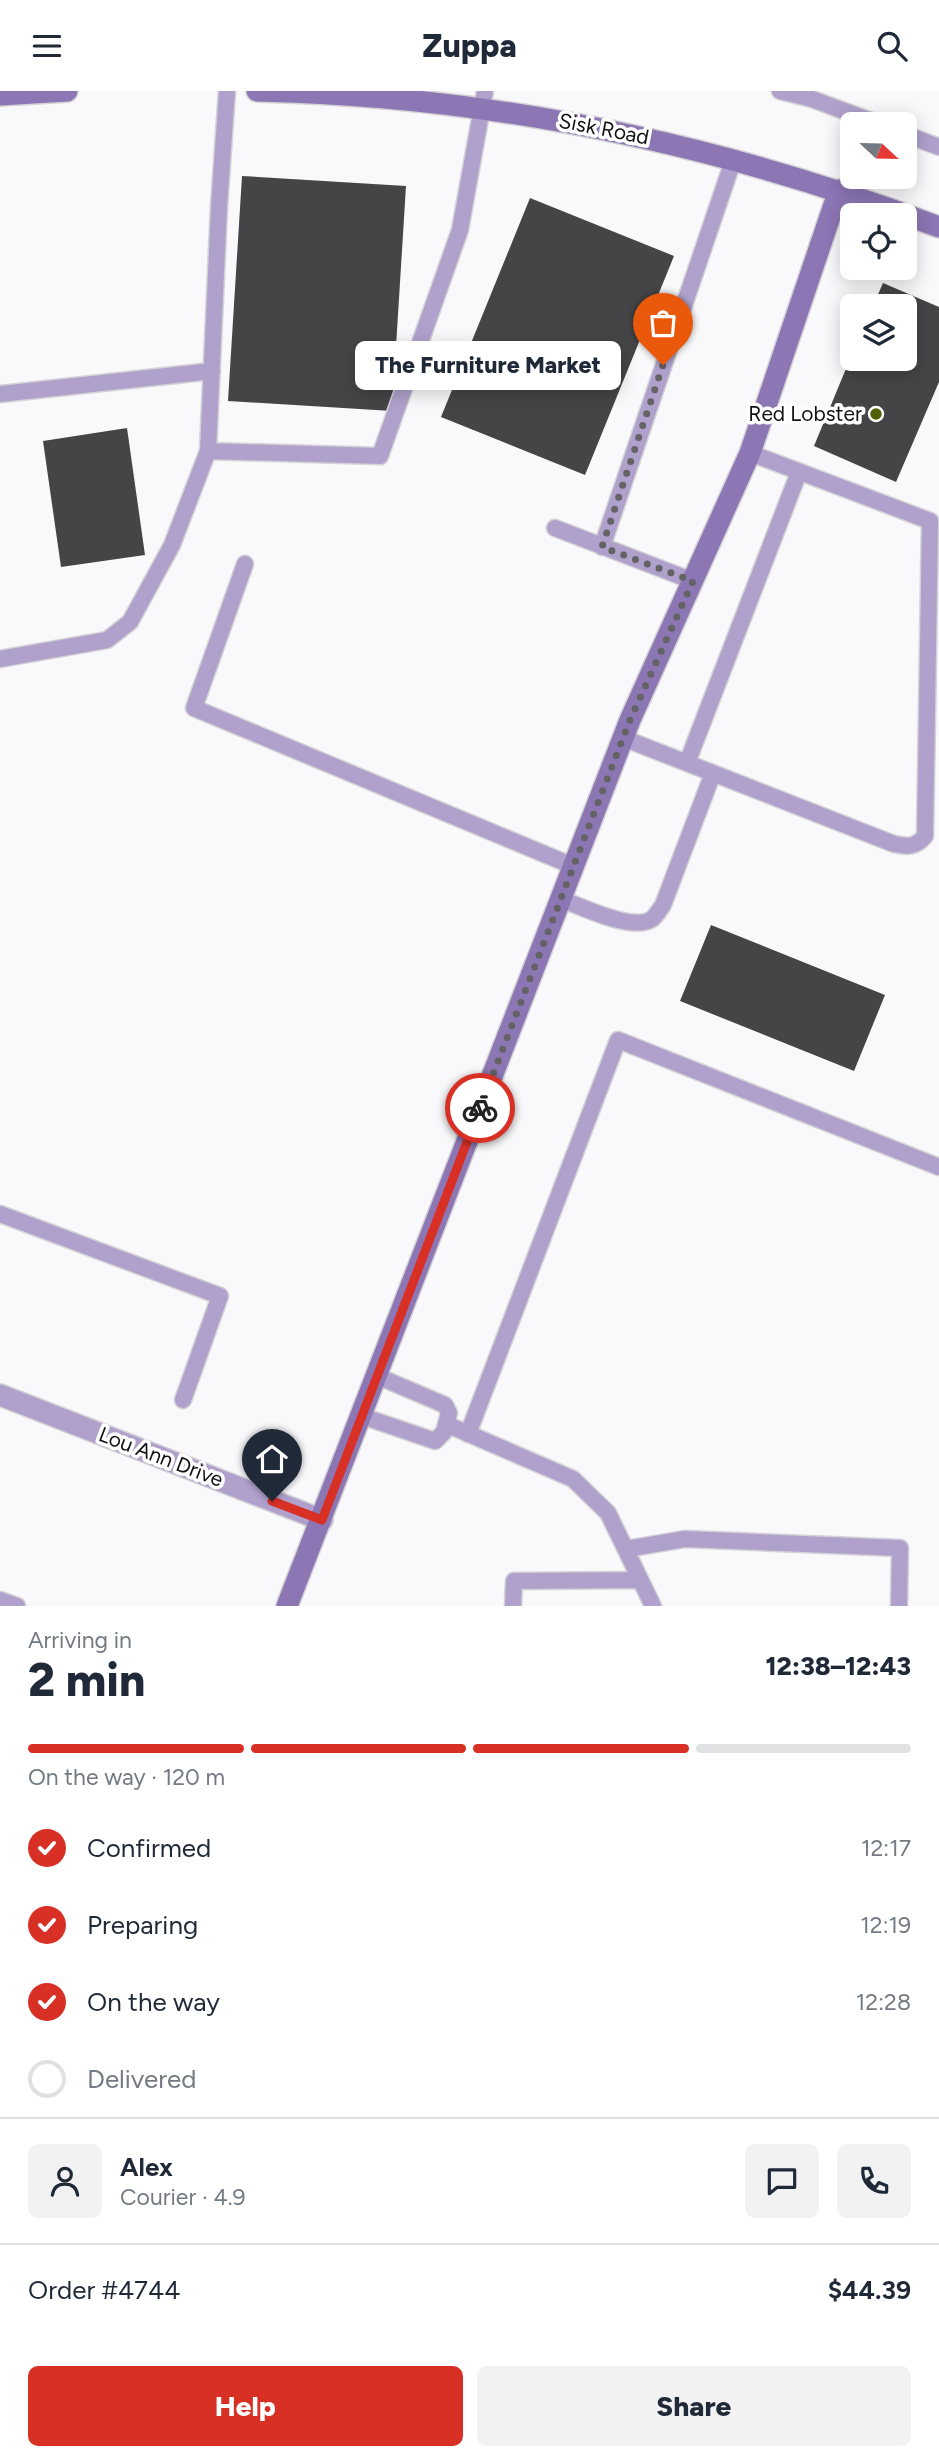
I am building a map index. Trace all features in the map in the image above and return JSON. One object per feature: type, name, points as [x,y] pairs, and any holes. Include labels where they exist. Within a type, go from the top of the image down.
[{"type":"street","points":[[0,95],[67,91]]},
{"type":"street","name":"Sisk Road","points":[[257,91],[484,99],[566,121],[734,158],[839,190],[939,227]]},
{"type":"street","points":[[287,1606],[623,738],[750,453],[839,190]]},
{"type":"street","name":"Lou Ann Drive","points":[[0,1395],[322,1520]]},
{"type":"lane","points":[[0,659],[107,640],[130,622],[172,545],[208,451],[227,91]]},
{"type":"lane","points":[[780,91],[843,112]]},
{"type":"lane","points":[[208,451],[380,456],[460,230],[484,99]]},
{"type":"lane","points":[[917,139],[939,147]]},
{"type":"lane","points":[[602,547],[734,158]]},
{"type":"lane","points":[[0,394],[212,371]]},
{"type":"lane","points":[[623,738],[894,844],[909,847],[920,842],[925,836],[930,521],[750,453]]},
{"type":"lane","points":[[687,763],[799,472]]},
{"type":"lane","points":[[555,528],[693,581]]},
{"type":"lane","points":[[245,564],[194,708],[573,866]]},
{"type":"lane","points":[[561,899],[622,921],[637,924],[652,919],[663,905],[713,773]]},
{"type":"lane","points":[[468,1434],[618,1040],[939,1167]]},
{"type":"lane","points":[[0,1214],[220,1296],[183,1400]]},
{"type":"lane","points":[[362,1416],[435,1441],[444,1432],[449,1413],[445,1405],[377,1376]]},
{"type":"lane","points":[[446,1424],[573,1479],[608,1513],[653,1606]]},
{"type":"lane","points":[[626,1549],[685,1539],[900,1548],[898,1606]]},
{"type":"lane","points":[[513,1606],[514,1581],[640,1580]]},
{"type":"lane","points":[[0,1599],[17,1606]]},
{"type":"building","points":[[242,176],[406,186],[392,411],[228,401]]},
{"type":"building","points":[[530,198],[674,256],[585,475],[441,417]]},
{"type":"building","name":"Red Lobster","points":[[883,283],[909,294],[878,294]]},
{"type":"building","name":"Red Lobster","points":[[917,298],[939,307],[939,382],[896,482],[814,446],[845,371],[917,371]]},
{"type":"building","points":[[127,428],[145,555],[61,567],[43,441]]},
{"type":"building","points":[[711,925],[885,995],[854,1071],[680,1001]]},
{"type":"way so far","points":[[480,1108],[630,720],[693,581],[602,547],[663,365]]},
{"type":"place","name":"The Furniture Market","points":[[663,365]]},
{"type":"place","name":"Red Lobster","points":[[876,414]]},
{"type":"route","points":[[272,1501],[322,1520],[480,1108]]}]
